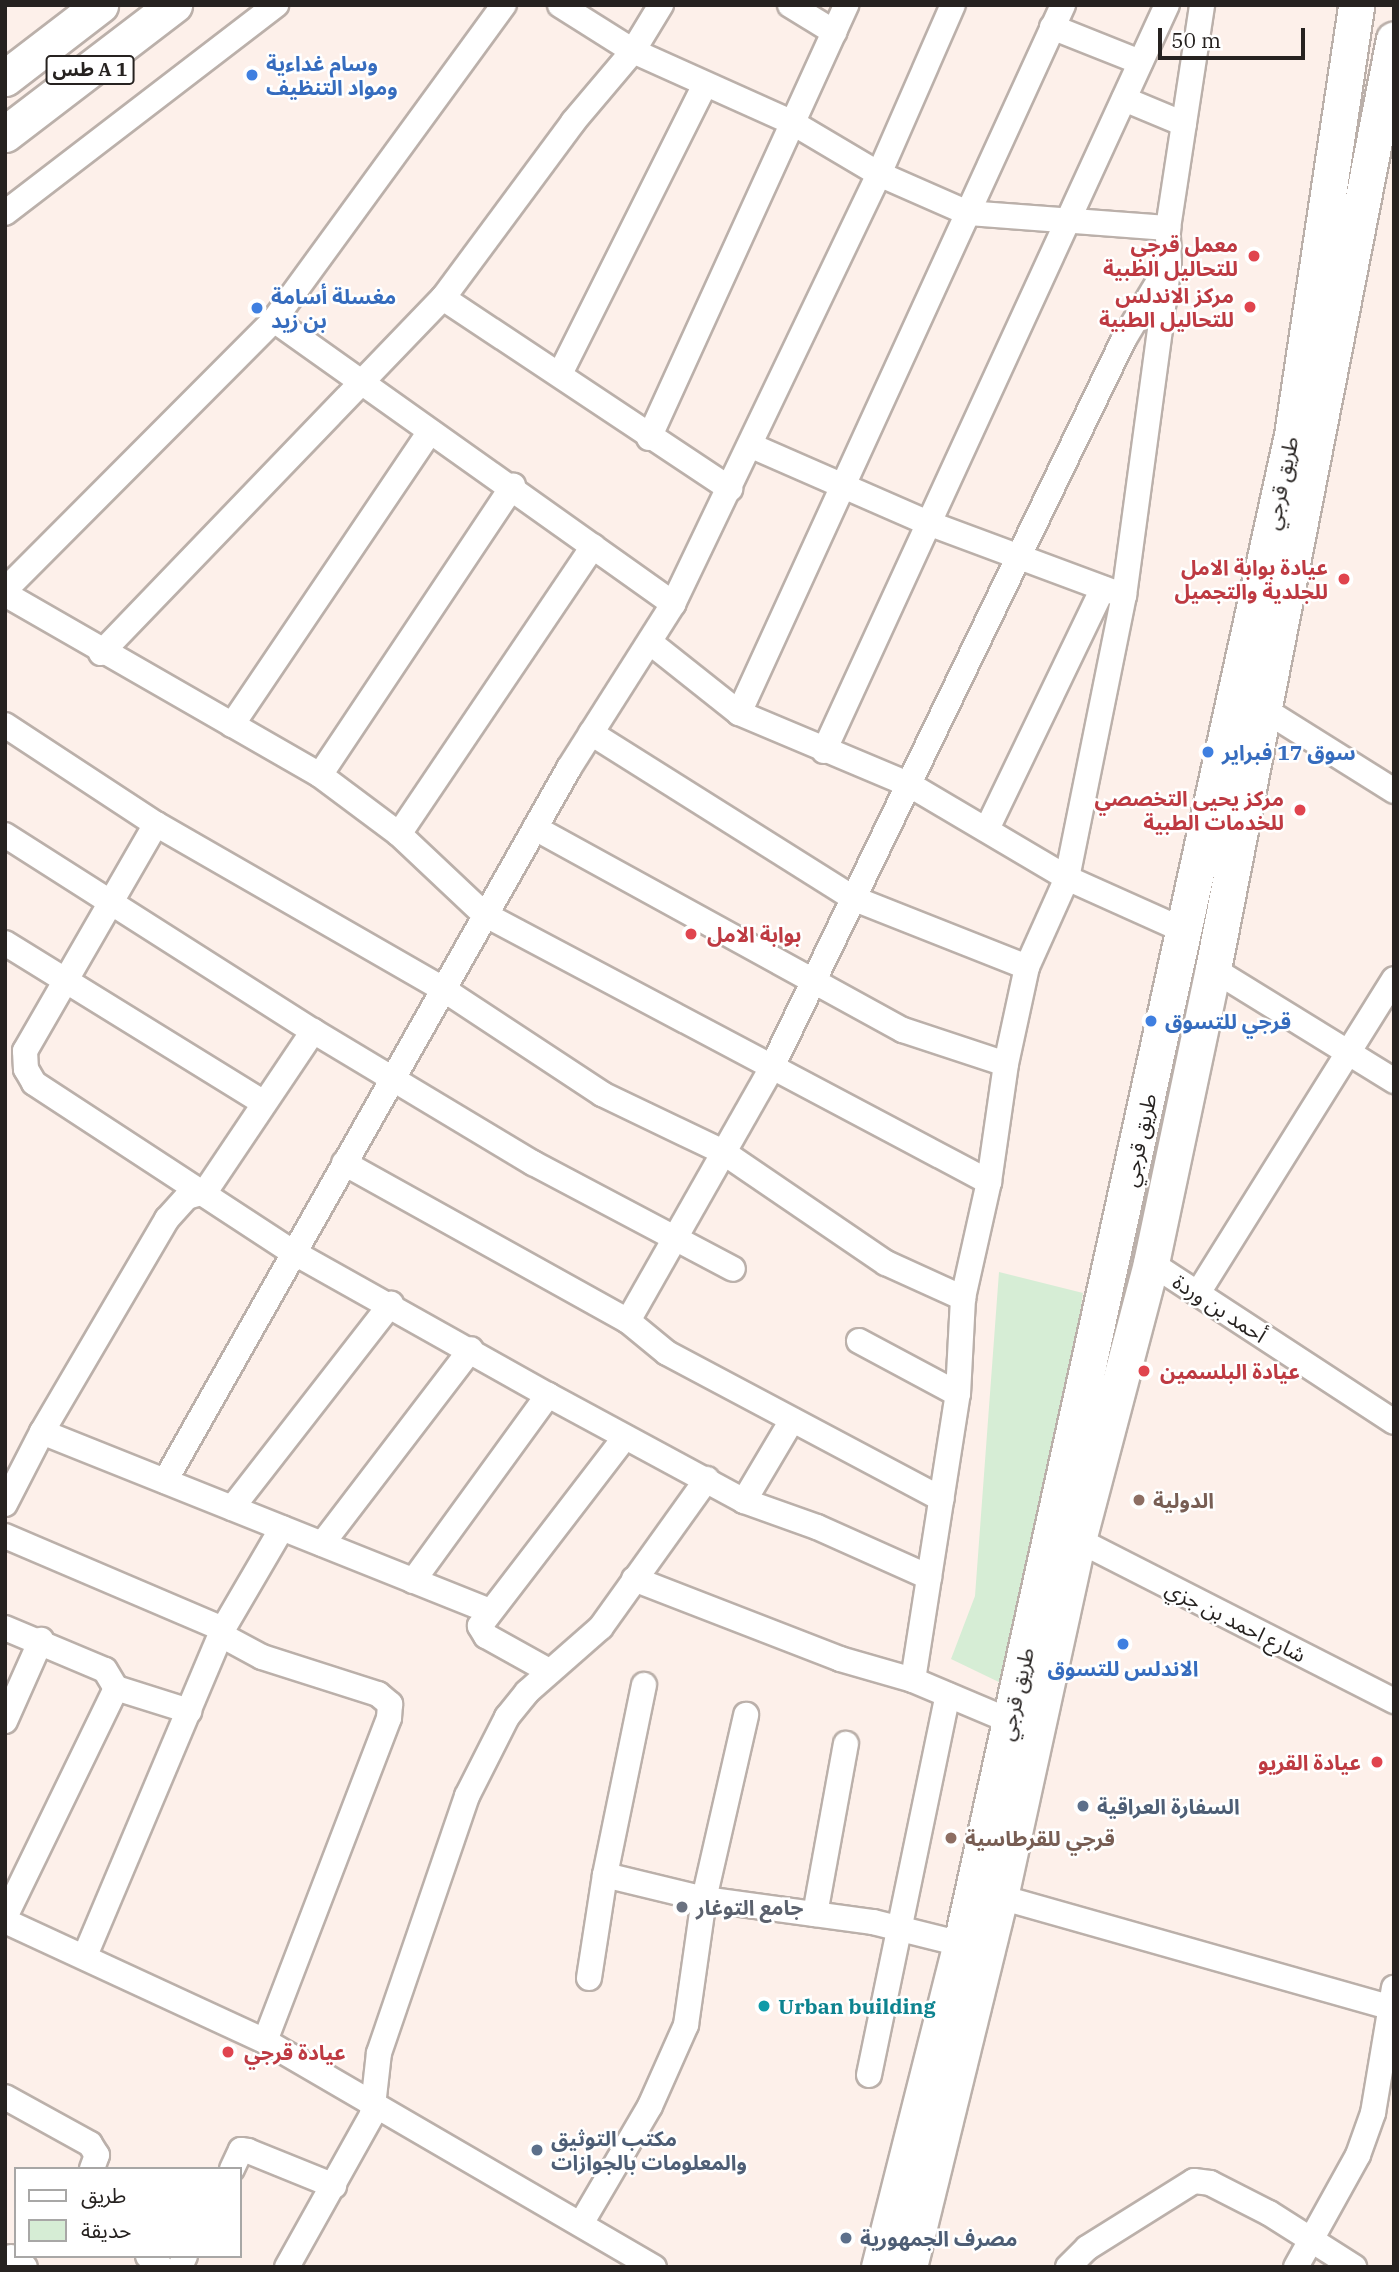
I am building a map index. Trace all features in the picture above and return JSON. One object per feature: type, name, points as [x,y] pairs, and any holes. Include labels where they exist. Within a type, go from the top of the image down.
[{"type":"highway","name":"طس A 1","points":[[5,78],[100,5]]},
{"type":"highway","name":"طس A 1","points":[[5,134],[174,5]]},
{"type":"highway","name":"طريق قرجي","points":[[879,2267],[961,1944],[1292,435],[1353,14]]},
{"type":"highway","name":"طريق قرجي","points":[[909,2267],[1000,1897],[1078,1540],[1151,1263],[1265,710],[1394,39]]},
{"type":"street","points":[[5,213],[276,5]]},
{"type":"street","points":[[504,5],[274,320],[5,592],[101,653],[320,775],[399,834],[484,914],[989,1182]]},
{"type":"street","points":[[560,5],[633,51],[793,123],[880,174],[968,213],[1168,228]]},
{"type":"street","points":[[101,653],[363,385],[443,298],[573,122],[633,51],[661,5]]},
{"type":"street","points":[[790,5],[835,32]]},
{"type":"street","points":[[649,438],[846,5]]},
{"type":"street","points":[[164,1481],[291,1251],[344,1163],[484,914],[673,604],[752,446],[880,174],[953,5]]},
{"type":"street","points":[[824,751],[1167,5]]},
{"type":"street","points":[[913,1680],[958,1394],[963,1298],[989,1182],[1006,1064],[1027,967],[1067,878],[1169,265],[1168,228],[1202,5]]},
{"type":"street","points":[[739,713],[847,484],[1058,16],[1140,62]]},
{"type":"street","points":[[560,374],[705,84]]},
{"type":"street","points":[[1124,99],[1184,124]]},
{"type":"street","points":[[628,1321],[772,1067],[817,979],[1124,339],[1169,265]]},
{"type":"street","points":[[443,298],[560,374],[649,438],[730,489]]},
{"type":"street","points":[[274,320],[363,385],[513,486],[673,604]]},
{"type":"street","points":[[232,725],[430,431]]},
{"type":"street","points":[[752,446],[847,484],[928,523],[1114,592]]},
{"type":"street","points":[[320,775],[513,486]]},
{"type":"street","points":[[399,834],[593,546]]},
{"type":"street","points":[[987,829],[1114,592]]},
{"type":"street","points":[[651,643],[739,713],[910,785],[1067,878],[1185,931]]},
{"type":"street","points":[[1265,710],[1394,791]]},
{"type":"street","points":[[5,725],[156,824],[443,989],[602,1094],[723,1152],[886,1264],[963,1298]]},
{"type":"street","points":[[592,733],[855,899],[1027,967]]},
{"type":"street","points":[[156,824],[113,906],[25,1051],[26,1069],[34,1083],[205,1192],[291,1251],[391,1304],[548,1395],[744,1501],[817,1527],[929,1577]]},
{"type":"street","points":[[535,828],[817,979],[903,1030],[1006,1064]]},
{"type":"street","points":[[5,835],[313,1031],[393,1076],[533,1163],[733,1269]]},
{"type":"street","points":[[5,943],[262,1102]]},
{"type":"street","points":[[1213,969],[1347,1055],[1394,1081]]},
{"type":"street","points":[[1198,1293],[1394,979]]},
{"type":"street","points":[[5,1504],[42,1432],[167,1219],[187,1197],[205,1192],[262,1102],[313,1031]]},
{"type":"street","points":[[344,1163],[628,1321],[667,1353],[942,1499]]},
{"type":"street","name":"أحمد بن وردة","points":[[1151,1263],[1391,1415]]},
{"type":"street","points":[[232,1508],[391,1304]]},
{"type":"street","points":[[859,1341],[958,1394]]},
{"type":"street","points":[[322,1544],[471,1349]]},
{"type":"street","points":[[413,1581],[548,1395]]},
{"type":"street","points":[[744,1501],[792,1420]]},
{"type":"street","points":[[42,1432],[489,1611]]},
{"type":"street","points":[[549,1671],[483,1634],[480,1626],[625,1437]]},
{"type":"street","points":[[287,2267],[334,2186],[374,2102],[379,2053],[467,1796],[507,1717],[549,1671],[593,1636],[706,1479]]},
{"type":"street","points":[[85,1955],[223,1632],[282,1528]]},
{"type":"street","points":[[5,1536],[223,1632],[262,1657],[378,1694],[390,1704],[389,1718],[265,2041]]},
{"type":"street","name":"شارع احمد بن جزي","points":[[1078,1540],[1394,1701]]},
{"type":"street","points":[[634,1579],[840,1659],[913,1680],[1010,1721]]},
{"type":"street","points":[[5,1628],[41,1640],[105,1670],[116,1688],[189,1711]]},
{"type":"street","points":[[5,1721],[41,1640]]},
{"type":"street","points":[[589,1978],[605,1875],[644,1685]]},
{"type":"street","points":[[116,1688],[5,1919],[265,2041],[582,2222],[628,2258],[654,2267]]},
{"type":"street","points":[[869,2075],[948,1695]]},
{"type":"street","points":[[582,2222],[650,2106],[686,2025],[705,1899],[746,1715]]},
{"type":"street","points":[[815,1914],[846,1744]]},
{"type":"street","points":[[605,1875],[705,1899],[815,1914],[899,1929],[961,1944]]},
{"type":"street","points":[[1000,1897],[1391,1997],[1373,2113],[1358,2155],[1296,2267]]},
{"type":"street","points":[[5,2098],[90,2144],[97,2155],[93,2167]]},
{"type":"street","points":[[233,2167],[241,2150],[248,2151],[334,2186]]},
{"type":"street","points":[[1068,2267],[1087,2248],[1194,2181],[1209,2183],[1269,2213],[1354,2267]]},
{"type":"green space","points":[[999,1272],[1083,1293],[1064,1420],[1005,1685],[951,1659],[975,1596]]},
{"type":"place","name":"وسام غداءية ومواد التنظيف","points":[[252,75]]},
{"type":"place","name":"معمل قرجي للتحاليل الطبية","points":[[1254,256]]},
{"type":"place","name":"مركز الاندلس للتحاليل الطبية","points":[[1250,307]]},
{"type":"place","name":"مغسلة أسامة بن زيد","points":[[257,308]]},
{"type":"place","name":"عيادة بوابة الامل للجلدية والتجميل","points":[[1344,579]]},
{"type":"place","name":"سوق 17 فبراير","points":[[1208,752]]},
{"type":"place","name":"مركز يحيى التخصصي للخدمات الطبية","points":[[1300,810]]},
{"type":"place","name":"بوابة الامل","points":[[691,934]]},
{"type":"place","name":"قرجي للتسوق","points":[[1151,1021]]},
{"type":"place","name":"عيادة البلسمين","points":[[1144,1371]]},
{"type":"place","name":"الدولية","points":[[1139,1500]]},
{"type":"place","name":"الاندلس للتسوق","points":[[1123,1644]]},
{"type":"place","name":"عيادة القريو","points":[[1377,1762]]},
{"type":"place","name":"السفارة العراقية","points":[[1083,1806]]},
{"type":"place","name":"قرجي للقرطاسية","points":[[951,1838]]},
{"type":"place","name":"جامع التوغار","points":[[682,1907]]},
{"type":"place","name":"Urban building","points":[[764,2006]]},
{"type":"place","name":"عيادة قرجي","points":[[228,2052]]},
{"type":"place","name":"مكتب التوثيق والمعلومات بالجوازات","points":[[537,2150]]},
{"type":"place","name":"مصرف الجمهورية","points":[[846,2238]]}]
